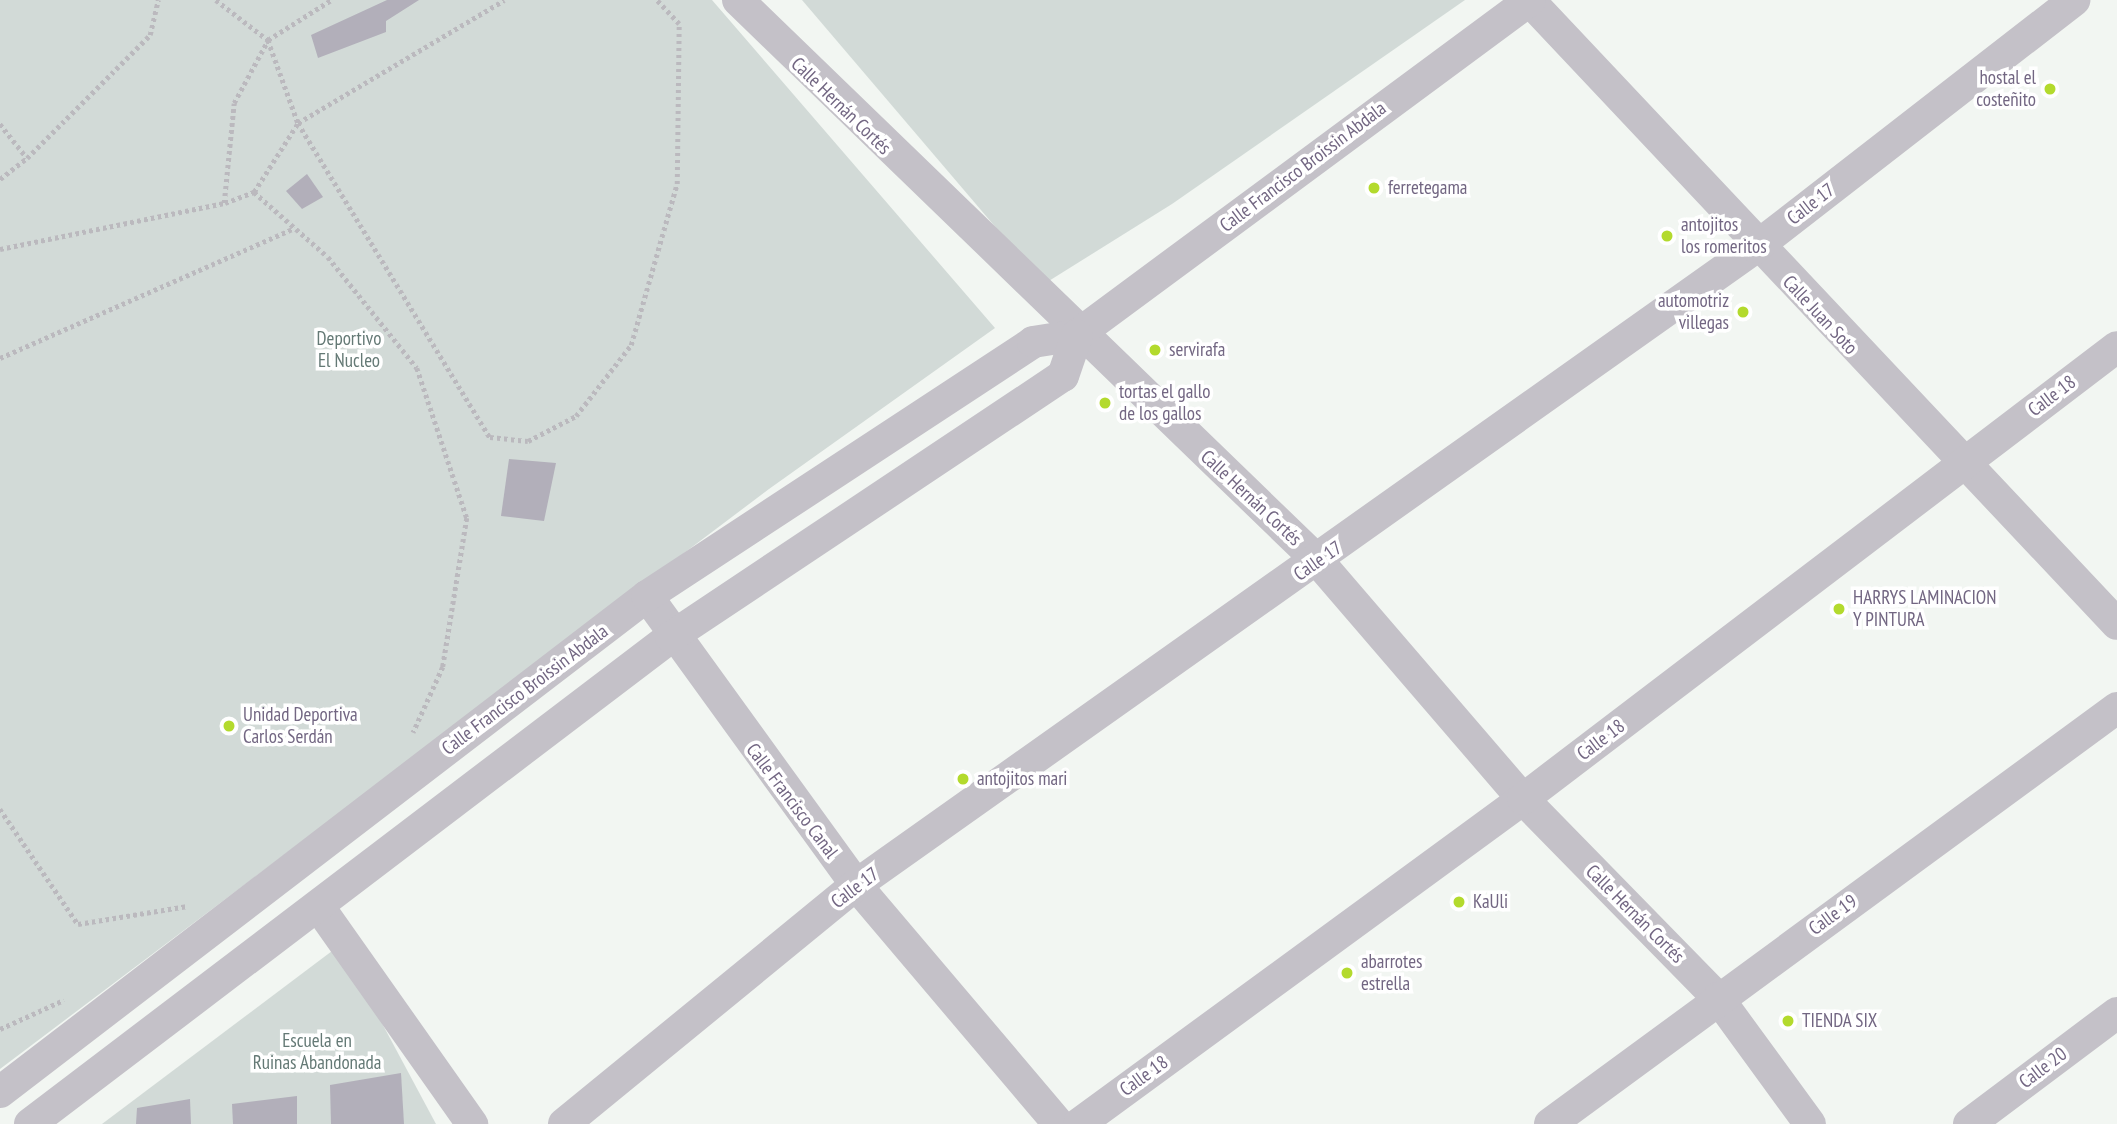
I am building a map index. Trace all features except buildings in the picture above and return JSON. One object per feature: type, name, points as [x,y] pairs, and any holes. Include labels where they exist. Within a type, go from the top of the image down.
[{"type":"street","name":"Calle Hernán Cortés","points":[[738,0],[1077,335],[1318,561],[1522,799],[1718,998],[1810,1124]]},
{"type":"street","name":"Calle Francisco Broissin Abdala","points":[[0,1092],[647,596],[1033,342],[1077,335],[1529,0]]},
{"type":"street","name":"Calle Juan Soto","points":[[1529,0],[1756,247],[2117,624]]},
{"type":"street","name":"Calle 17","points":[[564,1124],[856,885],[1318,561],[1756,247],[2074,0]]},
{"type":"street","points":[[30,1124],[671,637],[1063,376],[1077,335]]},
{"type":"street","name":"Calle 18","points":[[1079,1124],[1522,799],[2117,347]]},
{"type":"street","name":"Calle Francisco Canal","points":[[647,596],[671,637],[856,885],[1059,1124]]},
{"type":"street","name":"Calle 19","points":[[1550,1124],[1718,998],[2117,708]]},
{"type":"street","points":[[319,907],[472,1124]]},
{"type":"street","name":"Calle 20","points":[[1969,1124],[2117,1013]]},
{"type":"path","points":[[0,179],[27,158],[150,35],[158,0]]},
{"type":"path","points":[[215,0],[268,40],[298,123],[491,437],[528,441],[576,416],[631,345],[677,184],[679,24],[657,0]]},
{"type":"path","points":[[224,203],[234,103],[268,40],[331,0]]},
{"type":"path","points":[[0,249],[224,203],[254,192],[298,123],[504,0]]},
{"type":"path","points":[[0,124],[27,158]]},
{"type":"path","points":[[254,192],[328,257],[417,368],[467,518],[443,667],[405,739]]},
{"type":"path","points":[[0,358],[295,228]]},
{"type":"path","points":[[0,809],[78,924],[198,906]]},
{"type":"green space","name":"Unidad Deportiva Carlos Serdán","points":[[0,0],[712,0],[995,328],[769,489],[0,1069]]},
{"type":"green space","points":[[802,0],[1465,0],[1172,204],[1044,284]]},
{"type":"green space","name":"Escuela en Ruinas Abandonada","points":[[340,945],[436,1124],[102,1124]]},
{"type":"place","name":"hostal el costeñito","points":[[2050,89]]},
{"type":"place","name":"ferretegama","points":[[1374,188]]},
{"type":"place","name":"antojitos los romeritos","points":[[1667,236]]},
{"type":"place","name":"automotriz villegas","points":[[1743,312]]},
{"type":"place","name":"servirafa","points":[[1155,350]]},
{"type":"place","name":"tortas el gallo de los gallos","points":[[1105,403]]},
{"type":"place","name":"HARRYS LAMINACION Y PINTURA","points":[[1839,609]]},
{"type":"place","name":"Unidad Deportiva Carlos Serdán","points":[[229,726]]},
{"type":"place","name":"antojitos mari","points":[[963,779]]},
{"type":"place","name":"KaUli","points":[[1459,902]]},
{"type":"place","name":"abarrotes estrella","points":[[1347,973]]},
{"type":"place","name":"TIENDA SIX","points":[[1788,1021]]},
{"type":"park label","name":"Deportivo El Nucleo","points":[[349,350]]}]
